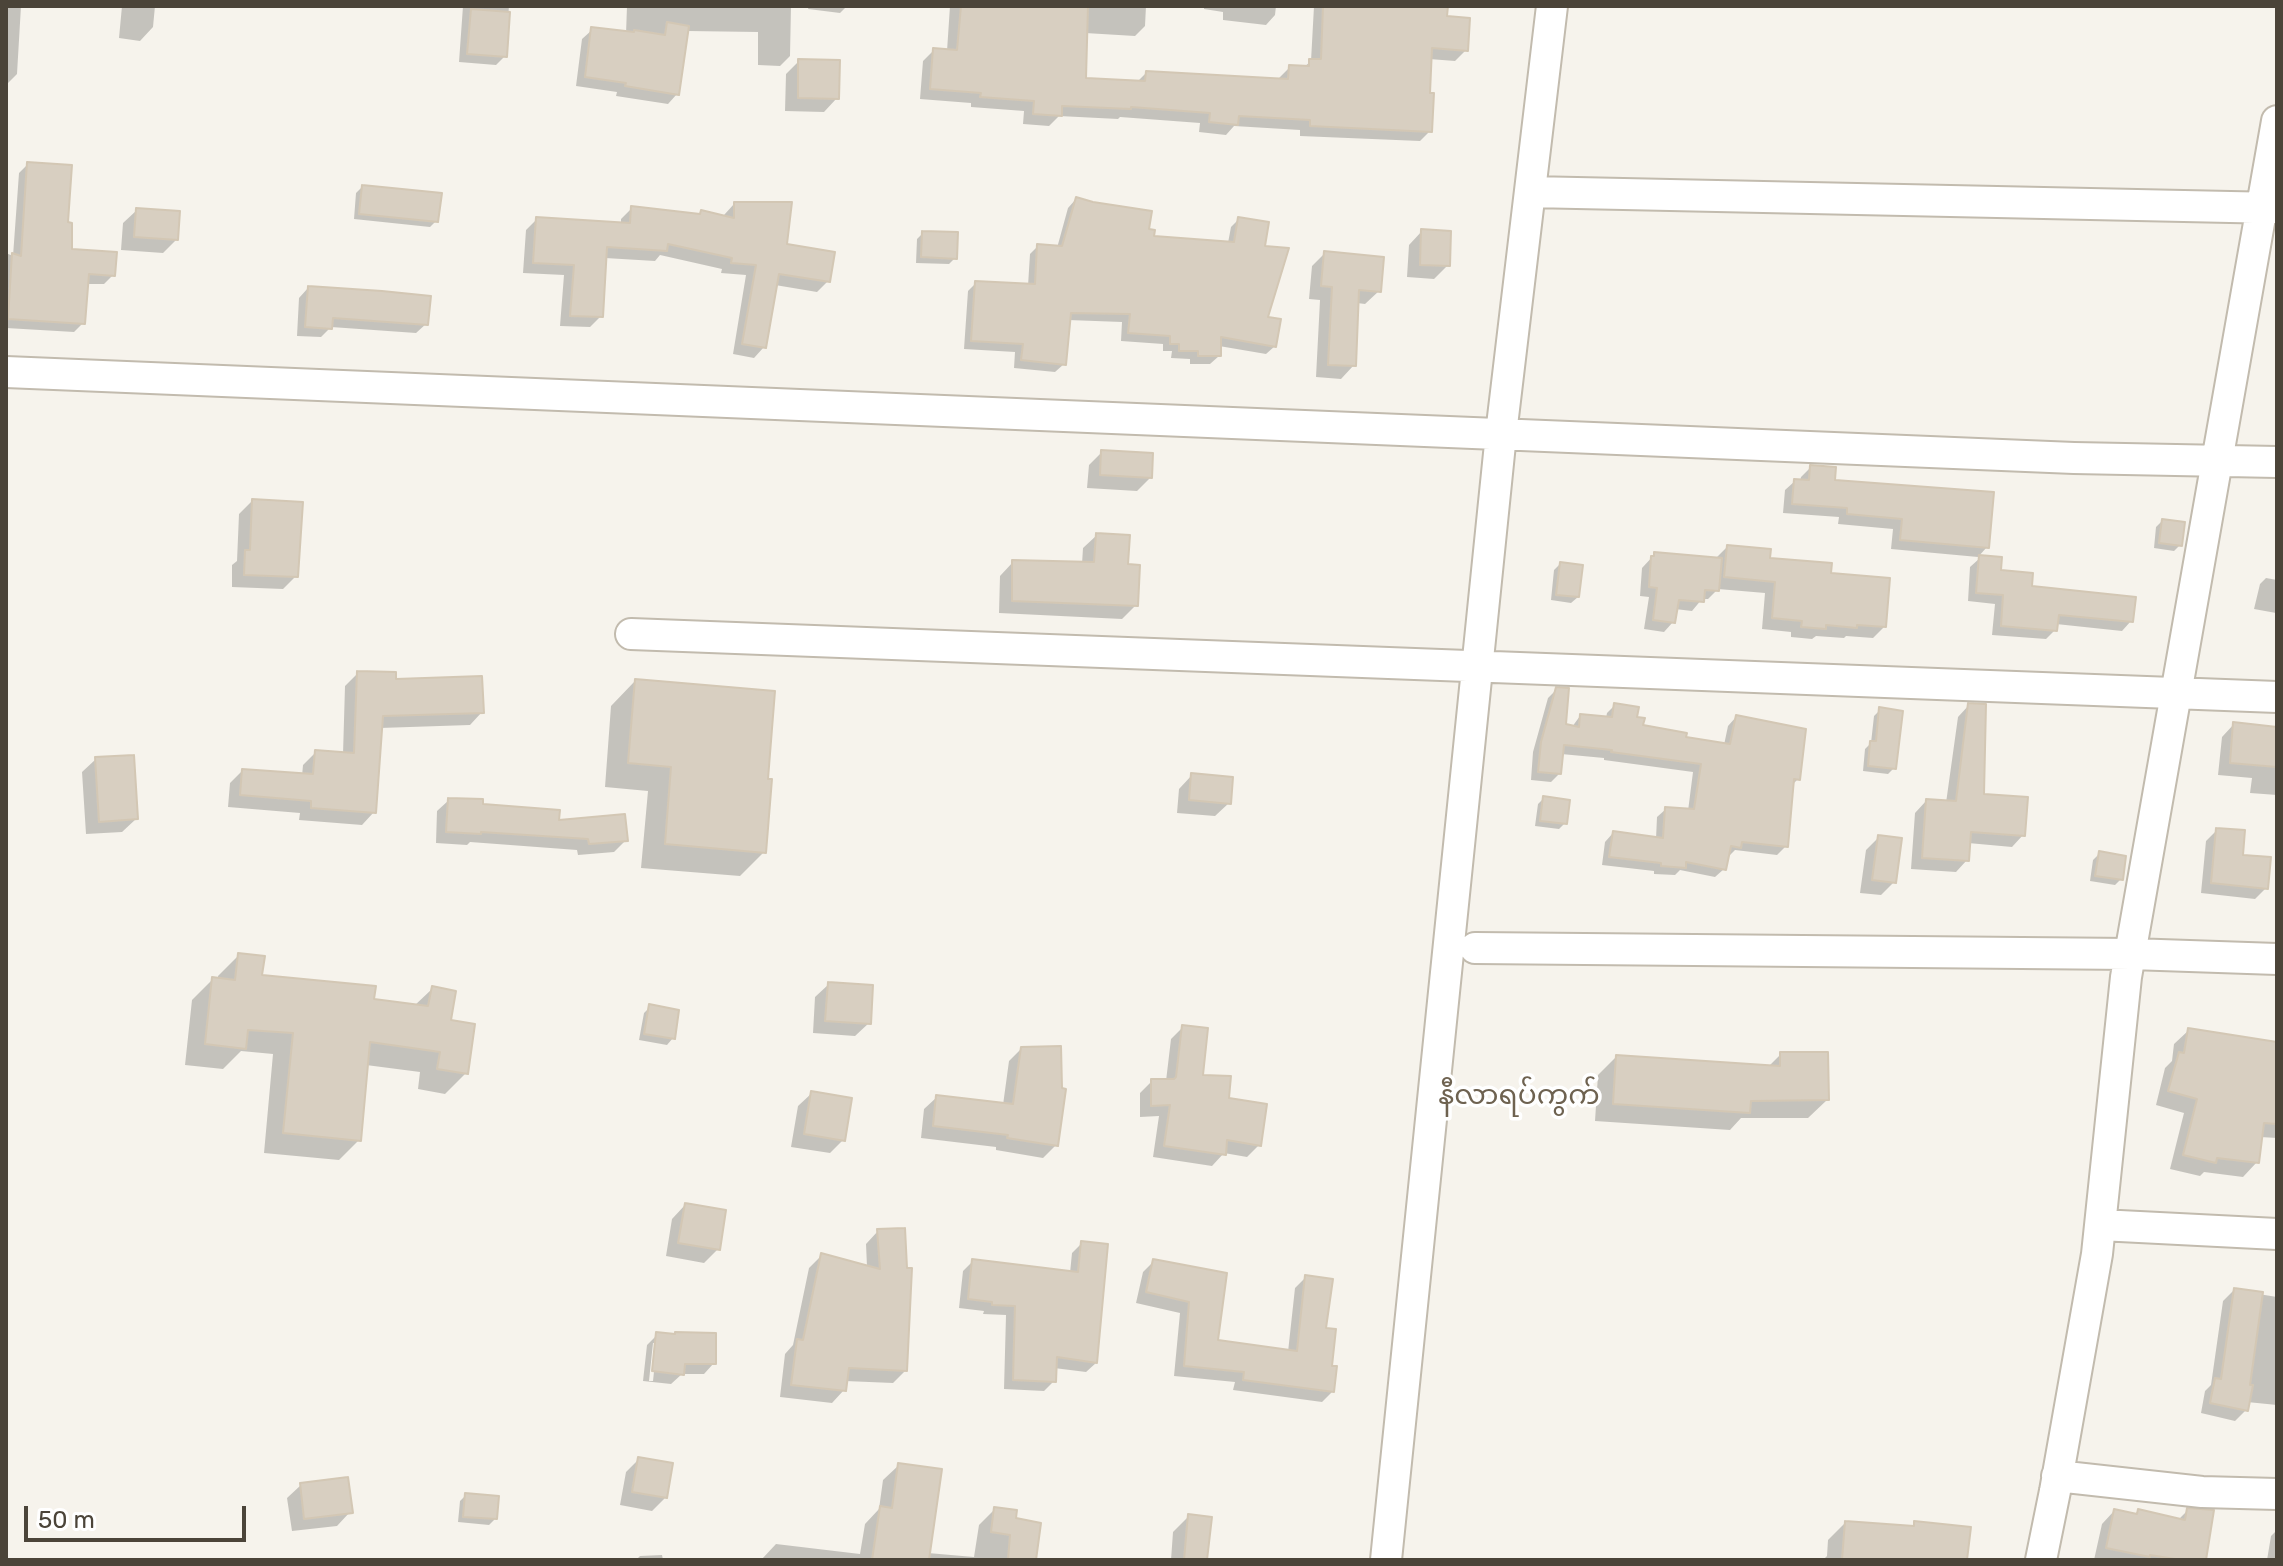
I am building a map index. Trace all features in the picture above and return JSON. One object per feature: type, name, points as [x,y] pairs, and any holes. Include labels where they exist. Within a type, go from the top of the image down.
[{"type":"street","points":[[1386,1560],[1501,434],[1552,6]]},
{"type":"street","points":[[2041,1560],[2100,1225],[2126,977],[2218,461],[2270,207],[2277,121]]},
{"type":"street","points":[[1530,192],[2270,207]]},
{"type":"street","points":[[6,372],[2074,458],[2277,462]]},
{"type":"street","points":[[631,634],[2277,697]]},
{"type":"street","points":[[1475,948],[2131,954],[2277,959]]},
{"type":"street","points":[[2100,1225],[2277,1234]]},
{"type":"street","points":[[2057,1476],[2202,1492],[2277,1494]]},
{"type":"building","points":[[961,6],[1088,6],[1086,78],[1145,81],[1146,71],[1288,79],[1289,65],[1309,66],[1309,59],[1321,59],[1323,6],[1448,6],[1447,16],[1470,18],[1468,51],[1432,48],[1432,132],[1310,126],[1310,120],[1239,116],[1238,125],[1209,122],[1210,113],[1131,107],[1062,106],[1062,116],[1033,114],[1034,101],[930,89],[933,48],[957,50]]},
{"type":"building","points":[[471,9],[510,12],[507,57],[467,54]]},
{"type":"building","points":[[667,22],[689,26],[679,95],[585,77],[591,27],[665,35]]},
{"type":"building","points":[[798,59],[840,60],[839,99],[798,98]]},
{"type":"building","points":[[27,162],[72,165],[68,222],[72,223],[72,249],[117,252],[115,276],[89,274],[85,324],[8,319],[12,253],[21,256]]},
{"type":"building","points":[[362,185],[442,193],[438,222],[359,214]]},
{"type":"building","points":[[1076,197],[1152,211],[1149,229],[1155,230],[1154,236],[1234,242],[1238,217],[1269,222],[1265,246],[1289,248],[1268,317],[1281,319],[1276,347],[1221,337],[1221,356],[1198,356],[1198,351],[1179,351],[1179,344],[1170,344],[1170,336],[1128,333],[1130,314],[1071,313],[1066,365],[1021,360],[1023,344],[971,341],[975,281],[1035,284],[1037,244],[1062,246]]},
{"type":"building","points":[[734,202],[792,202],[787,244],[835,252],[830,282],[779,274],[766,348],[742,344],[756,265],[731,263],[732,258],[668,244],[667,251],[607,247],[603,317],[570,316],[574,265],[533,263],[536,217],[630,223],[631,206],[700,214],[701,210],[734,218]]},
{"type":"building","points":[[136,208],[180,211],[178,240],[134,237]]},
{"type":"building","points":[[1421,229],[1451,231],[1450,266],[1420,265]]},
{"type":"building","points":[[922,231],[958,232],[957,259],[921,257]]},
{"type":"building","points":[[1324,251],[1384,257],[1381,292],[1359,290],[1356,366],[1328,365],[1332,287],[1321,286]]},
{"type":"building","points":[[308,286],[431,296],[428,325],[333,318],[332,329],[305,327]]},
{"type":"building","points":[[1101,450],[1153,453],[1152,478],[1100,475]]},
{"type":"building","points":[[1810,465],[1836,467],[1835,480],[1994,492],[1989,548],[1900,540],[1902,519],[1847,514],[1847,508],[1792,504],[1794,479],[1809,480]]},
{"type":"building","points":[[252,499],[303,502],[298,577],[244,575],[245,550],[250,550]]},
{"type":"building","points":[[2162,519],[2185,522],[2182,546],[2159,543]]},
{"type":"building","points":[[1096,533],[1130,535],[1128,564],[1140,565],[1138,606],[1012,601],[1012,560],[1094,562]]},
{"type":"building","points":[[1727,545],[1771,549],[1770,558],[1832,563],[1831,573],[1890,578],[1886,627],[1826,625],[1826,629],[1801,627],[1802,621],[1772,618],[1775,582],[1724,577]]},
{"type":"building","points":[[1654,552],[1722,558],[1719,591],[1705,590],[1704,602],[1679,600],[1675,623],[1653,620],[1657,588],[1649,587],[1651,556]]},
{"type":"building","points":[[1979,555],[2002,557],[2001,570],[2033,573],[2032,586],[2136,597],[2133,622],[2059,615],[2057,631],[2001,626],[2003,595],[1976,593]]},
{"type":"building","points":[[1560,562],[1583,565],[1579,597],[1556,595]]},
{"type":"building","points":[[357,671],[396,672],[396,679],[482,676],[484,713],[383,716],[376,813],[311,808],[311,801],[240,795],[242,769],[313,774],[315,750],[354,753]]},
{"type":"building","points":[[635,679],[775,691],[766,853],[665,844],[671,767],[628,763]]},
{"type":"building","points":[[1556,687],[1569,688],[1566,724],[1579,727],[1580,714],[1612,717],[1614,703],[1639,707],[1637,717],[1645,718],[1643,725],[1687,733],[1686,737],[1730,744],[1736,715],[1806,729],[1800,780],[1794,779],[1788,847],[1742,842],[1741,848],[1731,846],[1726,870],[1686,862],[1686,868],[1609,857],[1613,831],[1663,838],[1665,807],[1694,809],[1701,764],[1564,745],[1561,774],[1538,772],[1541,742]]},
{"type":"building","points":[[1968,703],[1986,704],[1984,794],[2028,797],[2025,836],[1971,832],[1969,861],[1922,858],[1926,799],[1956,801]]},
{"type":"building","points":[[1879,707],[1903,711],[1896,769],[1868,766],[1870,741],[1876,741]]},
{"type":"building","points":[[2233,722],[2277,727],[2277,767],[2230,763]]},
{"type":"building","points":[[134,755],[138,819],[99,822],[95,757]]},
{"type":"building","points":[[1191,773],[1233,777],[1231,804],[1189,800]]},
{"type":"building","points":[[1543,796],[1570,800],[1567,824],[1540,821]]},
{"type":"building","points":[[448,798],[483,799],[483,804],[560,810],[559,820],[625,814],[628,841],[589,844],[588,839],[446,832]]},
{"type":"building","points":[[2216,828],[2245,830],[2243,855],[2271,857],[2268,889],[2211,883]]},
{"type":"building","points":[[1878,835],[1902,838],[1896,883],[1872,880]]},
{"type":"building","points":[[2099,851],[2126,856],[2123,880],[2095,876]]},
{"type":"building","points":[[238,953],[265,956],[262,975],[376,986],[374,999],[428,1006],[432,986],[456,991],[451,1020],[475,1024],[468,1074],[437,1069],[440,1052],[370,1042],[361,1141],[283,1133],[293,1033],[248,1030],[246,1049],[205,1044],[212,977],[235,980]]},
{"type":"building","points":[[828,982],[873,985],[871,1024],[825,1021]]},
{"type":"building","points":[[649,1004],[679,1010],[675,1039],[644,1034]]},
{"type":"building","points":[[1182,1025],[1208,1028],[1203,1075],[1231,1076],[1229,1098],[1267,1104],[1261,1146],[1227,1140],[1226,1155],[1164,1146],[1170,1105],[1151,1106],[1151,1079],[1176,1077]]},
{"type":"building","points":[[2188,1028],[2277,1042],[2277,1124],[2264,1123],[2259,1163],[2217,1158],[2216,1163],[2183,1155],[2197,1099],[2168,1091],[2179,1052],[2184,1053]]},
{"type":"building","points":[[1061,1046],[1062,1088],[1066,1089],[1058,1146],[1007,1138],[1008,1135],[933,1126],[936,1095],[1013,1104],[1021,1047]]},
{"type":"building","points":[[1780,1052],[1828,1052],[1829,1100],[1751,1101],[1750,1113],[1613,1104],[1616,1055],[1780,1066]]},
{"type":"building","points":[[811,1091],[852,1098],[845,1141],[804,1134]]},
{"type":"building","points":[[685,1203],[726,1210],[720,1250],[678,1243]]},
{"type":"building","points":[[905,1228],[907,1268],[912,1268],[907,1371],[849,1368],[846,1391],[791,1385],[797,1339],[803,1340],[821,1253],[880,1269],[877,1229]]},
{"type":"building","points":[[1081,1241],[1108,1244],[1097,1363],[1057,1357],[1056,1382],[1013,1380],[1015,1306],[968,1299],[972,1259],[1078,1272]]},
{"type":"building","points":[[1153,1259],[1227,1273],[1218,1340],[1297,1351],[1305,1275],[1333,1279],[1326,1328],[1336,1329],[1332,1366],[1337,1366],[1334,1392],[1243,1380],[1244,1372],[1184,1366],[1189,1302],[1146,1292]]},
{"type":"building","points":[[2234,1288],[2263,1292],[2248,1411],[2210,1403],[2215,1378],[2221,1379]]},
{"type":"building","points":[[656,1332],[716,1333],[716,1364],[685,1364],[684,1375],[652,1371]]},
{"type":"building","points":[[638,1457],[673,1463],[667,1498],[632,1492]]},
{"type":"building","points":[[898,1463],[942,1469],[929,1560],[872,1560],[880,1506],[892,1508]]},
{"type":"building","points":[[348,1477],[353,1513],[304,1519],[300,1483]]},
{"type":"building","points":[[465,1493],[499,1496],[497,1519],[463,1517]]},
{"type":"building","points":[[994,1507],[1017,1510],[1016,1518],[1041,1523],[1036,1560],[1008,1560],[1010,1535],[991,1532]]},
{"type":"building","points":[[2187,1508],[2214,1510],[2206,1560],[2150,1557],[2106,1548],[2114,1509],[2137,1514],[2138,1509],[2185,1520]]},
{"type":"building","points":[[1188,1514],[1212,1517],[1207,1560],[1184,1560]]},
{"type":"building","points":[[1845,1521],[1914,1526],[1914,1521],[1971,1527],[1967,1560],[1842,1560]]},
{"type":"district","name":"နီလာရပ်ကွက်","points":[[1519,1096]]}]
